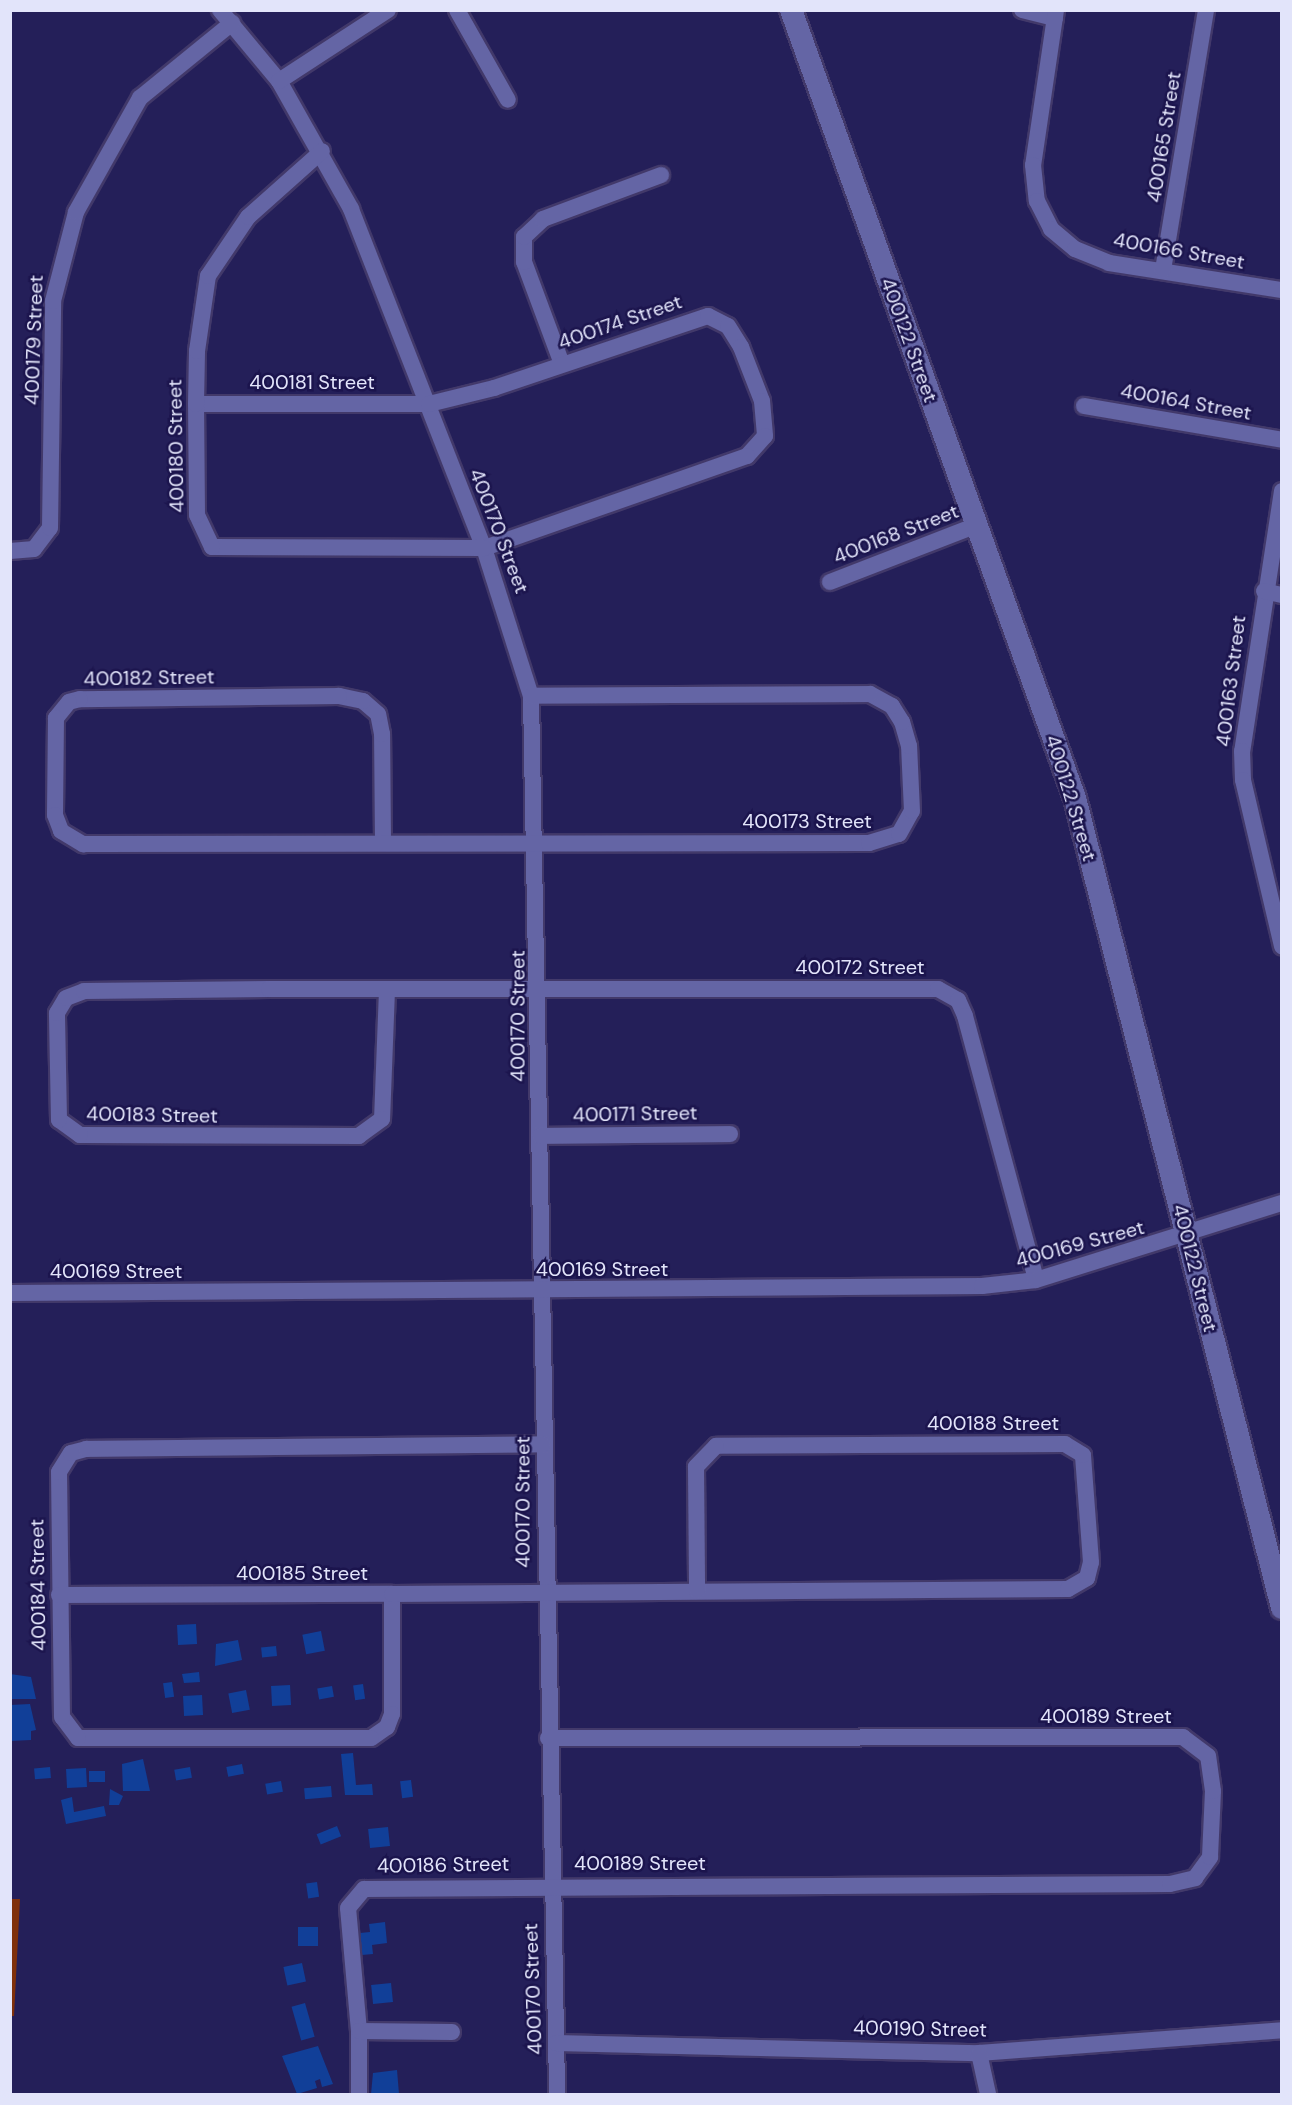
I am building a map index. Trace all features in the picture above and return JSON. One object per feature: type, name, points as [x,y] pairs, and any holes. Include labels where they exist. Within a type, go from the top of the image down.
[{"type":"street","points":[[279,81],[388,10]]},
{"type":"street","points":[[457,10],[508,100]]},
{"type":"street","name":"400122 Street","points":[[790,10],[1075,798],[1281,1608]]},
{"type":"street","points":[[1022,10],[1055,14]]},
{"type":"street","name":"400165 Street","points":[[1163,270],[1206,10]]},
{"type":"street","name":"400166 Street","points":[[1055,14],[1034,165],[1037,201],[1051,229],[1075,249],[1109,263],[1281,290]]},
{"type":"street","name":"400170 Street","points":[[226,17],[279,81],[321,151],[351,209],[429,404],[483,548],[531,696],[538,841],[545,1592],[550,1884],[557,2094]]},
{"type":"street","name":"400179 Street","points":[[10,551],[34,549],[50,528],[53,301],[76,212],[140,98],[226,17]]},
{"type":"street","name":"400180 Street","points":[[321,151],[248,217],[208,276],[199,320],[196,404],[197,515],[212,546],[483,548]]},
{"type":"street","points":[[562,364],[524,262],[524,237],[543,219],[662,175]]},
{"type":"street","name":"400174 Street","points":[[429,404],[562,364],[683,321],[717,318],[728,326],[753,373],[765,436],[747,456],[483,548]]},
{"type":"street","name":"400181 Street","points":[[196,404],[429,404]]},
{"type":"street","name":"400164 Street","points":[[1084,405],[1281,440]]},
{"type":"street","name":"400163 Street","points":[[1281,491],[1245,709],[1243,780],[1281,946]]},
{"type":"street","name":"400168 Street","points":[[830,582],[977,525]]},
{"type":"street","points":[[1264,591],[1281,595]]},
{"type":"street","name":"400173 Street","points":[[531,696],[870,694],[892,706],[902,722],[913,780],[908,824],[884,841],[538,841]]},
{"type":"street","name":"400182 Street","points":[[383,842],[382,734],[378,714],[363,700],[339,696],[80,699],[69,702],[56,718],[55,815],[61,831],[75,843],[383,842],[538,841]]},
{"type":"street","name":"400172 Street","points":[[539,989],[897,987],[949,993],[965,1016],[1036,1280]]},
{"type":"street","name":"400183 Street","points":[[387,990],[382,1119],[359,1136],[80,1135],[59,1120],[55,1025],[60,1004],[74,993],[387,990],[539,989]]},
{"type":"street","name":"400171 Street","points":[[540,1136],[730,1134]]},
{"type":"street","name":"400169 Street","points":[[10,1293],[960,1287],[1036,1280],[1187,1235],[1281,1203]]},
{"type":"street","name":"400184 Street","points":[[392,1594],[392,1714],[379,1734],[344,1740],[78,1738],[62,1717],[58,1481],[71,1453],[543,1444]]},
{"type":"street","name":"400188 Street","points":[[545,1592],[697,1591],[1076,1587],[1087,1578],[1091,1562],[1083,1455],[1065,1444],[716,1446],[696,1467],[697,1591]]},
{"type":"street","name":"400185 Street","points":[[59,1594],[545,1592]]},
{"type":"street","name":"400189 Street","points":[[548,1738],[1165,1736],[1202,1747],[1213,1791],[1212,1837],[1203,1870],[1170,1884],[550,1884]]},
{"type":"street","name":"400186 Street","points":[[359,2031],[348,1908],[357,1892],[373,1887],[550,1884]]},
{"type":"street","name":"400190 Street","points":[[556,2043],[979,2053],[1281,2030]]},
{"type":"street","points":[[359,2094],[359,2031],[452,2032]]},
{"type":"street","points":[[979,2053],[988,2094]]},
{"type":"shaded area","points":[[10,1899],[20,1899],[14,2016],[10,2016]]},
{"type":"building","points":[[196,1624],[197,1644],[178,1645],[177,1625]]},
{"type":"building","points":[[321,1631],[325,1651],[306,1654],[302,1635]]},
{"type":"building","points":[[238,1640],[242,1660],[215,1666],[216,1644]]},
{"type":"building","points":[[276,1646],[277,1656],[262,1658],[261,1648]]},
{"type":"building","points":[[199,1672],[200,1682],[184,1683],[182,1674]]},
{"type":"building","points":[[10,1674],[31,1677],[36,1699],[10,1699]]},
{"type":"building","points":[[172,1682],[174,1697],[165,1698],[163,1683]]},
{"type":"building","points":[[363,1684],[365,1699],[355,1700],[353,1685]]},
{"type":"building","points":[[290,1685],[291,1705],[272,1706],[271,1686]]},
{"type":"building","points":[[332,1686],[334,1697],[319,1699],[317,1689]]},
{"type":"building","points":[[246,1690],[250,1710],[232,1713],[228,1693]]},
{"type":"building","points":[[202,1695],[203,1715],[184,1716],[183,1696]]},
{"type":"building","points":[[30,1704],[36,1730],[31,1731],[31,1740],[10,1741],[10,1705]]},
{"type":"building","points":[[353,1753],[356,1785],[372,1784],[373,1795],[345,1795],[341,1754]]},
{"type":"building","points":[[143,1759],[150,1791],[123,1791],[122,1764]]},
{"type":"building","points":[[242,1764],[244,1774],[228,1777],[226,1767]]},
{"type":"building","points":[[50,1767],[51,1778],[35,1779],[34,1768]]},
{"type":"building","points":[[190,1767],[192,1778],[176,1781],[174,1770]]},
{"type":"building","points":[[86,1768],[87,1787],[67,1788],[66,1769]]},
{"type":"building","points":[[89,1771],[105,1771],[105,1782],[89,1782]]},
{"type":"building","points":[[411,1780],[413,1797],[402,1798],[400,1781]]},
{"type":"building","points":[[281,1781],[283,1792],[267,1795],[265,1784]]},
{"type":"building","points":[[331,1786],[332,1797],[305,1799],[304,1788]]},
{"type":"building","points":[[110,1789],[123,1796],[119,1805],[109,1805]]},
{"type":"building","points":[[72,1797],[74,1812],[104,1806],[106,1816],[66,1824],[61,1800]]},
{"type":"building","points":[[337,1826],[341,1836],[321,1844],[317,1834]]},
{"type":"building","points":[[388,1827],[390,1846],[370,1848],[368,1829]]},
{"type":"building","points":[[317,1882],[319,1897],[308,1898],[306,1884]]},
{"type":"building","points":[[385,1922],[387,1943],[372,1945],[373,1954],[362,1955],[360,1933],[370,1932],[369,1924]]},
{"type":"building","points":[[298,1927],[318,1927],[318,1946],[298,1946]]},
{"type":"building","points":[[302,1963],[306,1982],[287,1986],[283,1967]]},
{"type":"building","points":[[391,1983],[393,2002],[373,2004],[371,1985]]},
{"type":"building","points":[[305,2003],[315,2037],[301,2041],[292,2007]]},
{"type":"building","points":[[318,2046],[333,2084],[322,2087],[320,2079],[315,2081],[317,2088],[297,2094],[282,2056]]},
{"type":"building","points":[[397,2070],[399,2094],[371,2094],[373,2073]]}]
